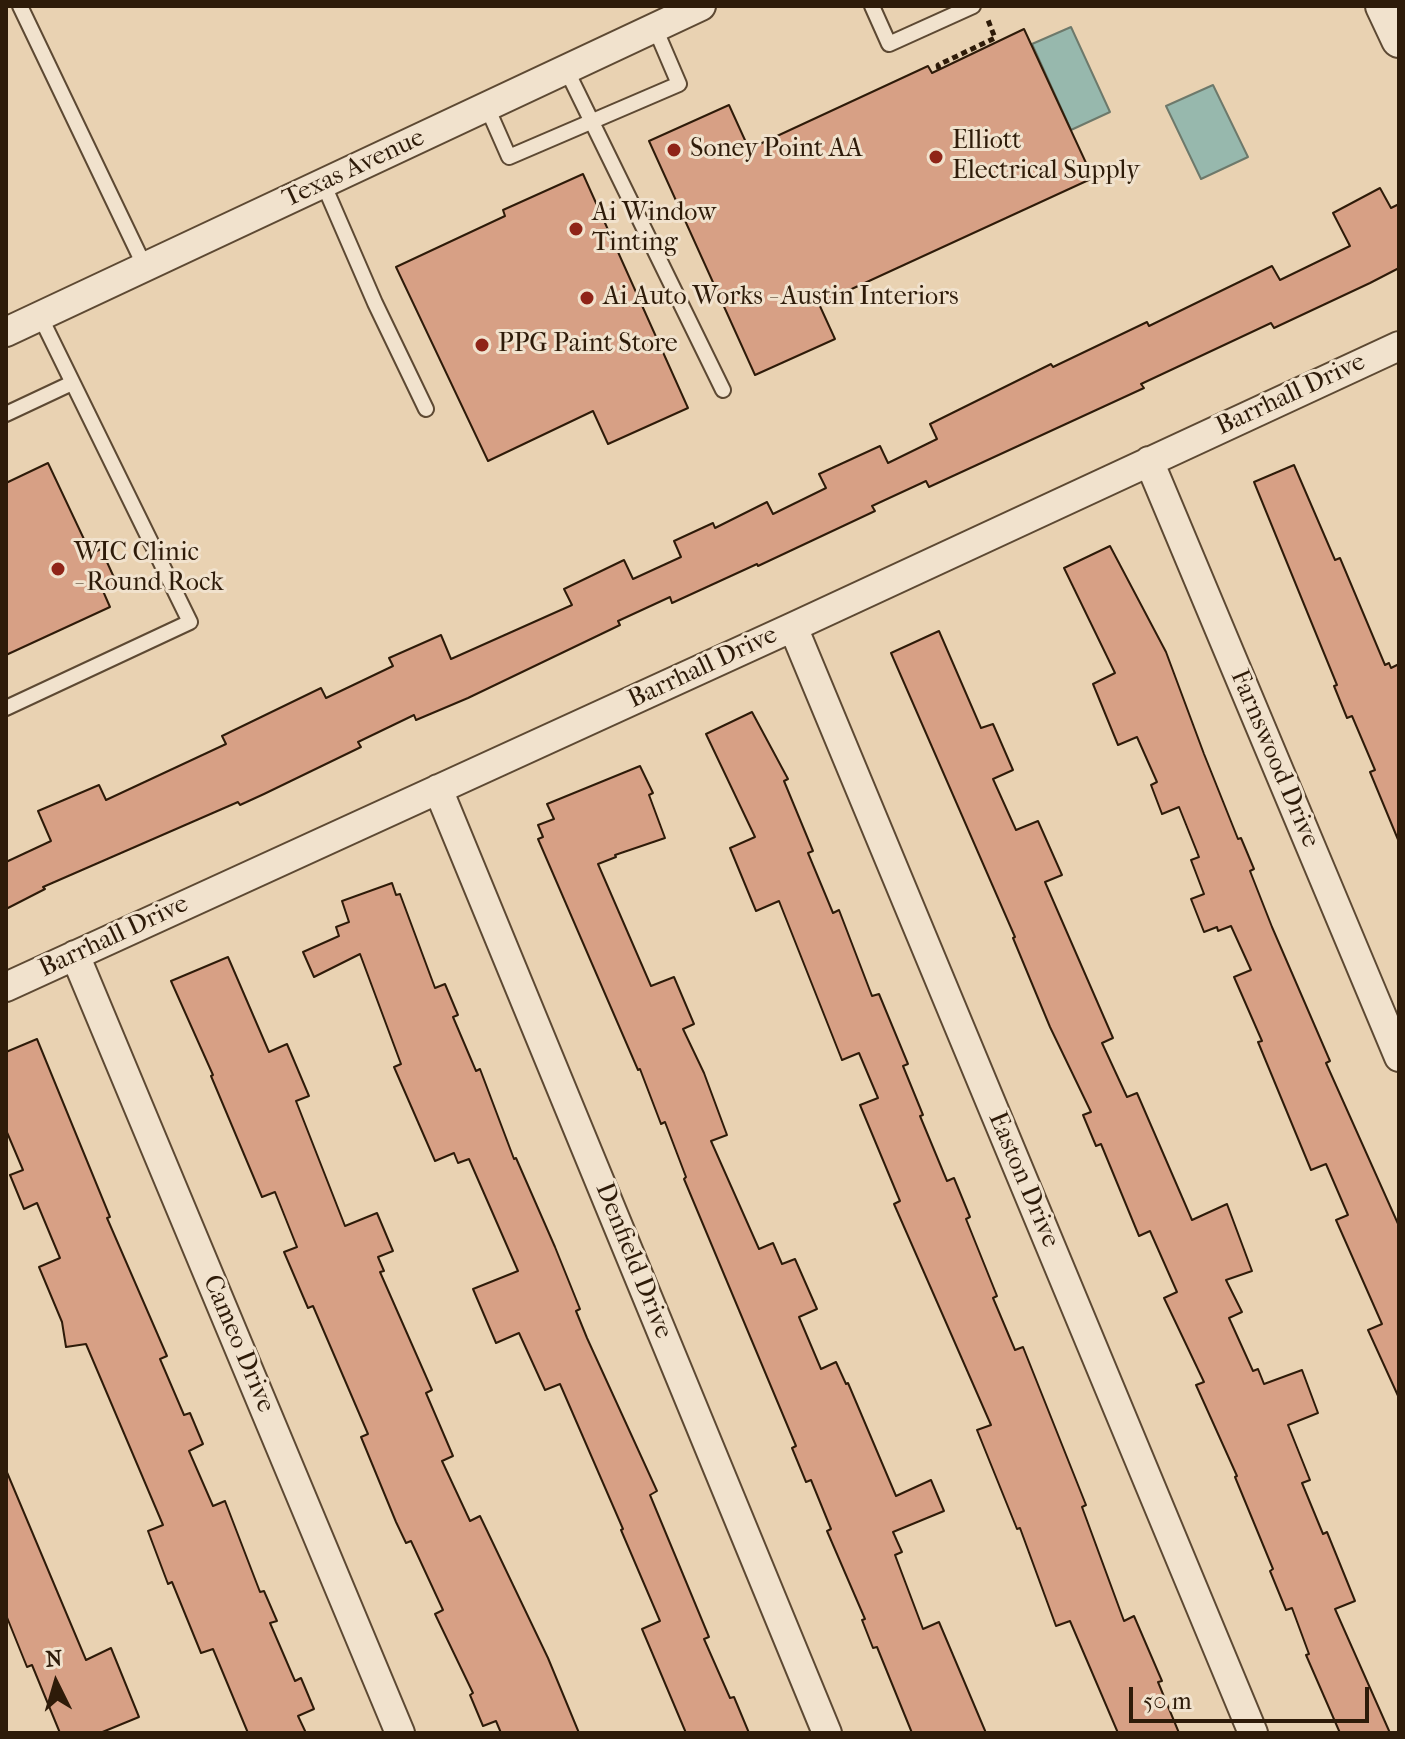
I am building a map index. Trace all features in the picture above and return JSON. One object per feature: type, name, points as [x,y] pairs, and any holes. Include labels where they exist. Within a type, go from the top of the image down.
[{"type":"street","name":"Texas Avenue","points":[[6,332],[701,6]]},
{"type":"street","points":[[1383,6],[1399,40]]},
{"type":"street","name":"Barrhall Drive","points":[[6,987],[1399,346]]},
{"type":"street","name":"Farnswood Drive","points":[[1149,461],[1399,1057]]},
{"type":"street","name":"Easton Drive","points":[[793,627],[1253,1733]]},
{"type":"street","name":"Denfield Drive","points":[[438,789],[827,1733]]},
{"type":"street","name":"Cameo Drive","points":[[75,955],[400,1733]]},
{"type":"lane","points":[[20,6],[145,267]]},
{"type":"lane","points":[[872,6],[889,44],[973,6]]},
{"type":"lane","points":[[487,107],[509,157],[679,84],[655,28]]},
{"type":"lane","points":[[566,69],[723,390]]},
{"type":"lane","points":[[323,183],[375,303],[426,409]]},
{"type":"lane","points":[[6,708],[190,622],[40,316]]},
{"type":"lane","points":[[6,414],[72,383]]},
{"type":"path","points":[[939,69],[938,65],[995,38],[986,17]]},
{"type":"water","points":[[1071,27],[1110,112],[1071,130],[1032,44]]},
{"type":"water","points":[[1213,85],[1248,157],[1201,179],[1166,106]]},
{"type":"building","name":"Elliott Electrical Supply","points":[[1024,29],[1093,178],[819,304],[835,339],[755,375],[649,141],[729,105],[749,149],[928,66],[932,73]]},
{"type":"building","points":[[583,174],[688,408],[608,444],[593,411],[488,461],[396,267],[505,216],[503,210]]},
{"type":"building","points":[[1380,188],[1391,208],[1399,204],[1399,268],[1274,328],[1271,323],[1141,384],[1144,388],[929,487],[926,481],[872,506],[875,511],[758,566],[672,603],[670,597],[618,621],[620,625],[468,698],[416,720],[414,715],[358,742],[361,747],[264,794],[240,805],[238,802],[43,887],[45,889],[6,909],[6,862],[51,841],[38,811],[99,785],[106,800],[226,744],[222,736],[321,688],[326,698],[393,666],[389,658],[441,635],[451,659],[572,605],[564,589],[624,560],[633,579],[681,557],[674,541],[713,523],[715,528],[767,502],[773,514],[826,488],[819,474],[880,446],[888,463],[937,439],[930,424],[1051,364],[1053,367],[1147,322],[1149,326],[1272,266],[1280,280],[1350,246],[1333,213]]},
{"type":"building","name":"WIC Clinic - Round Rock","points":[[48,463],[91,554],[101,549],[117,584],[103,591],[110,607],[6,655],[6,483]]},
{"type":"building","points":[[1294,465],[1335,560],[1340,558],[1385,665],[1389,663],[1391,668],[1399,664],[1399,842],[1370,772],[1375,770],[1352,716],[1347,718],[1334,686],[1337,685],[1254,482]]},
{"type":"building","points":[[1110,546],[1166,652],[1238,839],[1241,838],[1254,869],[1250,871],[1272,927],[1330,1061],[1326,1063],[1399,1226],[1399,1398],[1368,1330],[1382,1324],[1336,1220],[1348,1215],[1326,1164],[1311,1170],[1234,977],[1251,970],[1231,926],[1204,932],[1191,899],[1204,894],[1191,860],[1199,857],[1179,807],[1162,814],[1151,785],[1157,782],[1137,737],[1118,745],[1093,684],[1115,673],[1064,568]]},
{"type":"building","points":[[939,631],[981,728],[993,724],[1013,770],[993,779],[1016,830],[1038,821],[1062,875],[1045,882],[1113,1038],[1102,1043],[1127,1097],[1137,1093],[1192,1220],[1227,1204],[1252,1271],[1226,1280],[1242,1312],[1229,1318],[1253,1371],[1258,1369],[1264,1384],[1302,1370],[1318,1413],[1288,1425],[1310,1480],[1302,1483],[1323,1534],[1327,1532],[1355,1601],[1335,1609],[1390,1733],[1340,1733],[1306,1655],[1309,1654],[1292,1608],[1286,1610],[1237,1476],[1196,1385],[1204,1382],[1164,1298],[1177,1292],[1150,1231],[1139,1236],[1101,1144],[1096,1146],[1083,1115],[1091,1112],[1050,1027],[1015,937],[891,653]]},
{"type":"building","points":[[752,712],[788,779],[784,781],[813,851],[808,853],[833,913],[839,910],[872,996],[879,994],[908,1064],[903,1066],[923,1115],[920,1116],[947,1181],[954,1178],[970,1217],[966,1219],[997,1296],[993,1298],[1015,1350],[1023,1347],[1086,1505],[1082,1507],[1124,1621],[1134,1616],[1162,1681],[1158,1682],[1179,1733],[1118,1733],[1070,1621],[1056,1626],[1020,1528],[1017,1529],[977,1430],[991,1425],[894,1204],[900,1201],[860,1105],[878,1098],[859,1053],[842,1060],[779,901],[756,911],[730,848],[755,837],[706,734]]},
{"type":"building","points":[[640,766],[653,793],[649,795],[665,838],[598,864],[651,986],[674,977],[694,1024],[683,1029],[704,1073],[727,1135],[711,1141],[759,1249],[773,1243],[782,1264],[795,1259],[817,1309],[799,1317],[821,1369],[836,1362],[896,1496],[931,1480],[944,1511],[893,1532],[902,1552],[895,1555],[923,1629],[939,1622],[986,1733],[912,1733],[877,1647],[873,1648],[862,1620],[865,1619],[827,1531],[831,1529],[811,1480],[806,1482],[792,1448],[796,1446],[684,1179],[686,1177],[665,1122],[661,1124],[640,1069],[538,839],[543,837],[538,825],[554,819],[547,804]]},
{"type":"building","points":[[392,883],[396,895],[400,894],[435,988],[445,984],[458,1015],[453,1017],[476,1071],[480,1069],[514,1159],[555,1247],[580,1309],[576,1311],[587,1338],[657,1491],[650,1495],[709,1637],[704,1639],[749,1733],[686,1733],[642,1629],[660,1621],[560,1384],[545,1390],[519,1333],[496,1343],[473,1289],[518,1271],[469,1159],[458,1163],[454,1153],[435,1161],[394,1067],[401,1064],[360,954],[314,977],[303,952],[339,936],[336,927],[349,922],[342,901]]},
{"type":"building","points":[[228,957],[269,1052],[287,1044],[309,1096],[296,1101],[345,1226],[377,1213],[393,1251],[378,1257],[384,1271],[380,1272],[432,1390],[426,1393],[453,1456],[442,1461],[470,1521],[480,1516],[548,1658],[579,1733],[501,1733],[496,1721],[483,1726],[470,1695],[473,1693],[435,1614],[443,1610],[411,1541],[406,1543],[396,1522],[361,1437],[368,1434],[313,1306],[308,1308],[284,1252],[297,1247],[275,1192],[262,1197],[171,981]]},
{"type":"building","points":[[37,1039],[110,1217],[107,1218],[167,1356],[160,1359],[184,1415],[190,1413],[203,1444],[189,1451],[213,1506],[225,1501],[260,1592],[264,1591],[277,1621],[270,1623],[295,1681],[301,1678],[314,1709],[298,1716],[306,1733],[248,1733],[213,1649],[201,1653],[172,1582],[168,1584],[148,1531],[163,1525],[86,1344],[66,1347],[62,1322],[39,1267],[60,1258],[37,1203],[24,1209],[10,1175],[23,1170],[6,1130],[6,1052]]},
{"type":"building","points":[[6,1470],[86,1660],[111,1648],[139,1717],[100,1733],[60,1733],[32,1665],[27,1667],[6,1615]]},
{"type":"place","name":"Soney Point AA","points":[[674,150]]},
{"type":"place","name":"Elliott Electrical Supply","points":[[936,157]]},
{"type":"place","name":"Ai Window Tinting","points":[[576,229]]},
{"type":"place","name":"Ai Auto Works - Austin Interiors","points":[[587,298]]},
{"type":"place","name":"PPG Paint Store","points":[[482,345]]},
{"type":"place","name":"WIC Clinic - Round Rock","points":[[58,569]]}]
